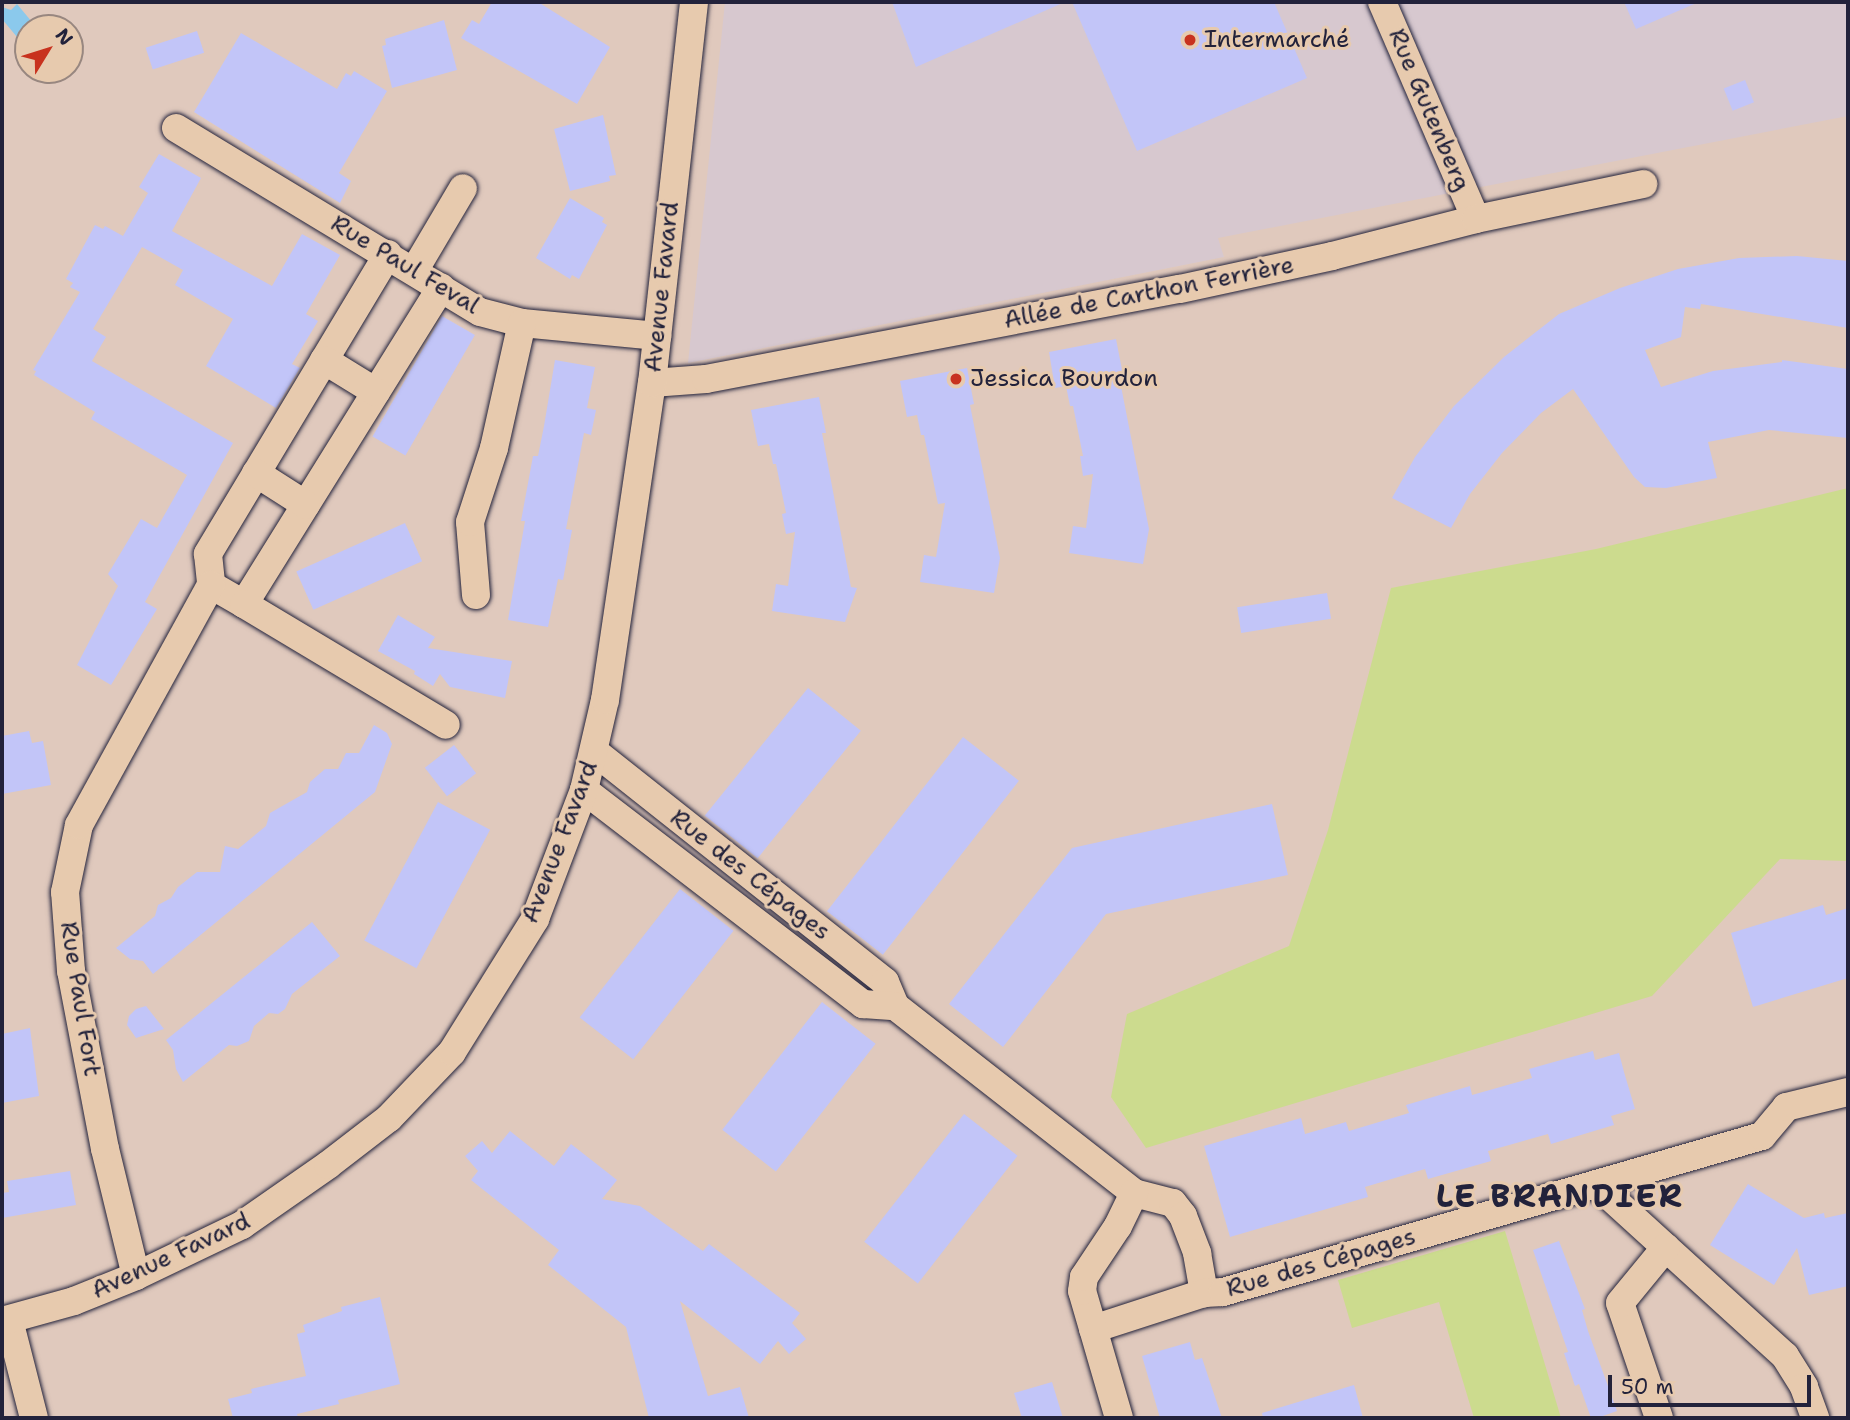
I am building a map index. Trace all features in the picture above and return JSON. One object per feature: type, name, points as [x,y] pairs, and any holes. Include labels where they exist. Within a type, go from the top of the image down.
[{"type":"street","name":"Avenue Favard","points":[[5,1321],[74,1301],[136,1276],[242,1225],[328,1165],[388,1118],[452,1052],[535,919],[584,790],[595,752],[652,383],[694,2]]},
{"type":"street","name":"Rue Gutenberg","points":[[1382,2],[1476,219]]},
{"type":"street","name":"Rue Paul Feval","points":[[176,128],[480,312],[522,323],[657,336]]},
{"type":"street","name":"Allée de Carthon Ferrière","points":[[652,383],[706,379],[1180,289],[1332,256],[1476,219],[1643,184]]},
{"type":"street","points":[[414,271],[463,188]]},
{"type":"street","points":[[388,254],[208,554],[211,585],[446,725]]},
{"type":"street","points":[[244,604],[441,287]]},
{"type":"street","points":[[476,595],[470,522],[494,448],[522,323]]},
{"type":"street","points":[[324,360],[376,391]]},
{"type":"street","points":[[256,473],[306,505]]},
{"type":"street","name":"Rue Paul Fort","points":[[136,1276],[105,1149],[73,982],[65,892],[79,825],[211,585]]},
{"type":"street","name":"Rue des Cépages","points":[[595,752],[885,982],[895,1006],[1134,1193],[1173,1203],[1183,1216],[1197,1253],[1204,1293],[1223,1292],[1762,1136],[1786,1107],[1848,1092]]},
{"type":"street","name":"Rue des Cépages","points":[[584,790],[863,1003],[895,1006]]},
{"type":"street","points":[[1597,1185],[1786,1356],[1804,1387],[1815,1418]]},
{"type":"street","points":[[1119,1418],[1082,1291],[1084,1277],[1118,1226],[1134,1193]]},
{"type":"street","points":[[1659,1418],[1620,1303],[1666,1247]]},
{"type":"street","points":[[1093,1329],[1204,1293]]},
{"type":"street","points":[[5,1321],[34,1418]]},
{"type":"shaded area","points":[[725,2],[1848,2],[1848,116],[1218,238],[1224,257],[688,363]]},
{"type":"green space","points":[[1848,488],[1848,861],[1780,859],[1652,996],[1146,1148],[1111,1097],[1127,1014],[1289,946],[1328,830],[1391,588],[1596,549]]},
{"type":"green space","points":[[1505,1231],[1561,1418],[1474,1418],[1439,1302],[1352,1328],[1338,1280]]},
{"type":"water","points":[[17,4],[25,14],[14,14],[14,33],[2,19],[2,7],[11,10]]},
{"type":"building","points":[[492,2],[538,2],[610,47],[577,104],[461,38],[472,20],[479,24]]},
{"type":"building","points":[[892,2],[1065,2],[916,67]]},
{"type":"building","name":"Intermarché","points":[[1072,2],[1274,2],[1307,78],[1137,151]]},
{"type":"building","points":[[1624,2],[1699,2],[1636,29]]},
{"type":"building","points":[[444,20],[457,70],[392,88],[382,46],[386,45],[385,39]]},
{"type":"building","points":[[197,31],[204,53],[153,70],[146,48]]},
{"type":"building","points":[[241,33],[337,89],[346,73],[351,76],[354,71],[387,91],[339,173],[351,181],[340,203],[194,112]]},
{"type":"building","points":[[1745,80],[1754,102],[1733,111],[1724,89]]},
{"type":"building","points":[[603,115],[616,175],[609,176],[610,181],[570,191],[554,129]]},
{"type":"building","points":[[159,154],[201,178],[172,231],[272,286],[302,234],[340,255],[306,314],[318,321],[292,364],[300,368],[276,408],[206,366],[233,319],[175,285],[183,270],[142,247],[93,329],[106,337],[92,361],[233,443],[145,602],[157,609],[111,685],[77,665],[118,586],[108,574],[141,519],[157,528],[187,475],[91,419],[95,412],[34,375],[36,371],[33,370],[80,292],[70,287],[73,283],[66,279],[95,225],[103,229],[105,226],[123,236],[148,193],[139,187]]},
{"type":"building","points":[[570,198],[604,218],[602,222],[607,225],[579,279],[572,275],[570,279],[536,258]]},
{"type":"building","points":[[1797,256],[1848,261],[1848,328],[1701,304],[1700,309],[1685,307],[1681,337],[1645,350],[1661,387],[1713,371],[1782,360],[1848,369],[1848,438],[1769,430],[1708,442],[1717,478],[1666,488],[1645,487],[1634,477],[1573,389],[1541,413],[1502,453],[1470,494],[1451,528],[1392,498],[1415,457],[1454,406],[1504,357],[1559,314],[1620,288],[1678,269],[1739,258]]},
{"type":"building","points":[[442,316],[475,335],[405,455],[372,436]]},
{"type":"building","points":[[1116,339],[1123,375],[1119,376],[1149,529],[1143,564],[1069,553],[1073,526],[1086,528],[1093,474],[1083,476],[1080,456],[1083,456],[1073,406],[1070,406],[1066,386],[1055,388],[1049,352]]},
{"type":"building","points":[[555,360],[595,367],[587,408],[596,410],[591,435],[584,433],[566,529],[572,530],[563,580],[558,579],[548,627],[508,620],[525,521],[521,521],[533,456],[538,456]]},
{"type":"building","points":[[967,368],[974,404],[970,405],[1000,558],[994,593],[920,582],[924,555],[936,557],[945,503],[938,504],[924,435],[921,435],[917,415],[907,417],[900,381]]},
{"type":"building","points":[[819,397],[826,433],[822,433],[851,587],[857,588],[845,622],[772,611],[776,584],[788,586],[795,532],[786,534],[782,514],[786,513],[776,464],[773,464],[769,444],[758,446],[751,410]]},
{"type":"building","points":[[405,523],[422,561],[313,610],[296,571]]},
{"type":"building","points":[[1327,593],[1331,619],[1241,633],[1237,607]]},
{"type":"building","points":[[398,615],[435,637],[428,648],[512,661],[505,698],[450,687],[440,674],[433,686],[414,674],[415,671],[378,651]]},
{"type":"building","points":[[808,688],[861,731],[758,858],[705,815]]},
{"type":"building","points":[[374,725],[387,733],[392,744],[375,792],[153,974],[143,961],[130,959],[116,948],[155,916],[158,905],[171,898],[178,887],[197,872],[220,872],[225,846],[238,849],[266,826],[270,813],[307,792],[310,782],[325,769],[338,769],[346,753],[359,753]]},
{"type":"building","points":[[29,731],[32,743],[43,741],[51,785],[2,794],[2,736]]},
{"type":"building","points":[[963,737],[1019,781],[883,955],[827,911]]},
{"type":"building","points":[[454,745],[476,773],[447,796],[425,768]]},
{"type":"building","points":[[438,802],[490,830],[416,968],[364,941]]},
{"type":"building","points":[[1272,804],[1288,875],[1106,914],[1003,1047],[949,1004],[1072,848]]},
{"type":"building","points":[[680,889],[734,931],[633,1059],[580,1017]]},
{"type":"building","points":[[1823,905],[1826,915],[1848,908],[1848,978],[1753,1007],[1731,933]]},
{"type":"building","points":[[312,922],[340,956],[292,994],[285,1009],[278,1014],[269,1013],[254,1026],[249,1041],[237,1046],[229,1045],[183,1082],[176,1069],[173,1050],[166,1040]]},
{"type":"building","points":[[822,1002],[876,1044],[776,1172],[722,1130]]},
{"type":"building","points":[[146,1006],[164,1029],[136,1038],[127,1025],[129,1016],[136,1009]]},
{"type":"building","points":[[30,1028],[39,1096],[2,1103],[2,1034]]},
{"type":"building","points":[[1593,1051],[1595,1060],[1619,1053],[1635,1109],[1611,1116],[1614,1125],[1551,1144],[1548,1134],[1488,1151],[1491,1161],[1428,1179],[1425,1169],[1365,1187],[1368,1197],[1230,1237],[1204,1146],[1301,1118],[1305,1134],[1346,1122],[1349,1131],[1409,1113],[1406,1105],[1470,1086],[1472,1095],[1532,1078],[1529,1069]]},
{"type":"building","points":[[964,1114],[1018,1156],[918,1284],[864,1242]]},
{"type":"building","points":[[510,1131],[554,1166],[571,1144],[617,1180],[602,1199],[640,1206],[703,1251],[709,1244],[800,1313],[792,1323],[806,1339],[789,1354],[778,1341],[760,1364],[680,1301],[708,1396],[740,1387],[749,1418],[649,1418],[626,1327],[548,1265],[559,1250],[471,1180],[478,1171],[465,1156],[482,1141],[492,1153]]},
{"type":"building","points":[[70,1171],[76,1205],[2,1218],[2,1193],[9,1192],[7,1181]]},
{"type":"building","points":[[1748,1184],[1804,1218],[1824,1213],[1825,1218],[1848,1213],[1848,1286],[1809,1295],[1797,1248],[1774,1285],[1710,1245]]},
{"type":"building","points":[[1559,1241],[1585,1309],[1582,1310],[1588,1331],[1617,1411],[1597,1418],[1591,1418],[1579,1384],[1575,1386],[1564,1353],[1568,1352],[1533,1250]]},
{"type":"building","points":[[380,1297],[400,1384],[338,1400],[339,1404],[297,1414],[298,1418],[233,1418],[228,1399],[252,1393],[251,1389],[306,1376],[297,1334],[305,1332],[303,1325],[342,1311],[341,1307]]},
{"type":"building","points":[[1190,1342],[1195,1360],[1202,1358],[1222,1418],[1160,1418],[1142,1356]]},
{"type":"building","points":[[1052,1382],[1063,1418],[1022,1418],[1014,1393]]},
{"type":"building","points":[[1354,1385],[1363,1418],[1263,1418],[1262,1413]]},
{"type":"place","name":"Intermarché","points":[[1190,40]]},
{"type":"place","name":"Jessica Bourdon","points":[[956,379]]},
{"type":"district","name":"LE BRANDIER","points":[[1560,1196]]}]
